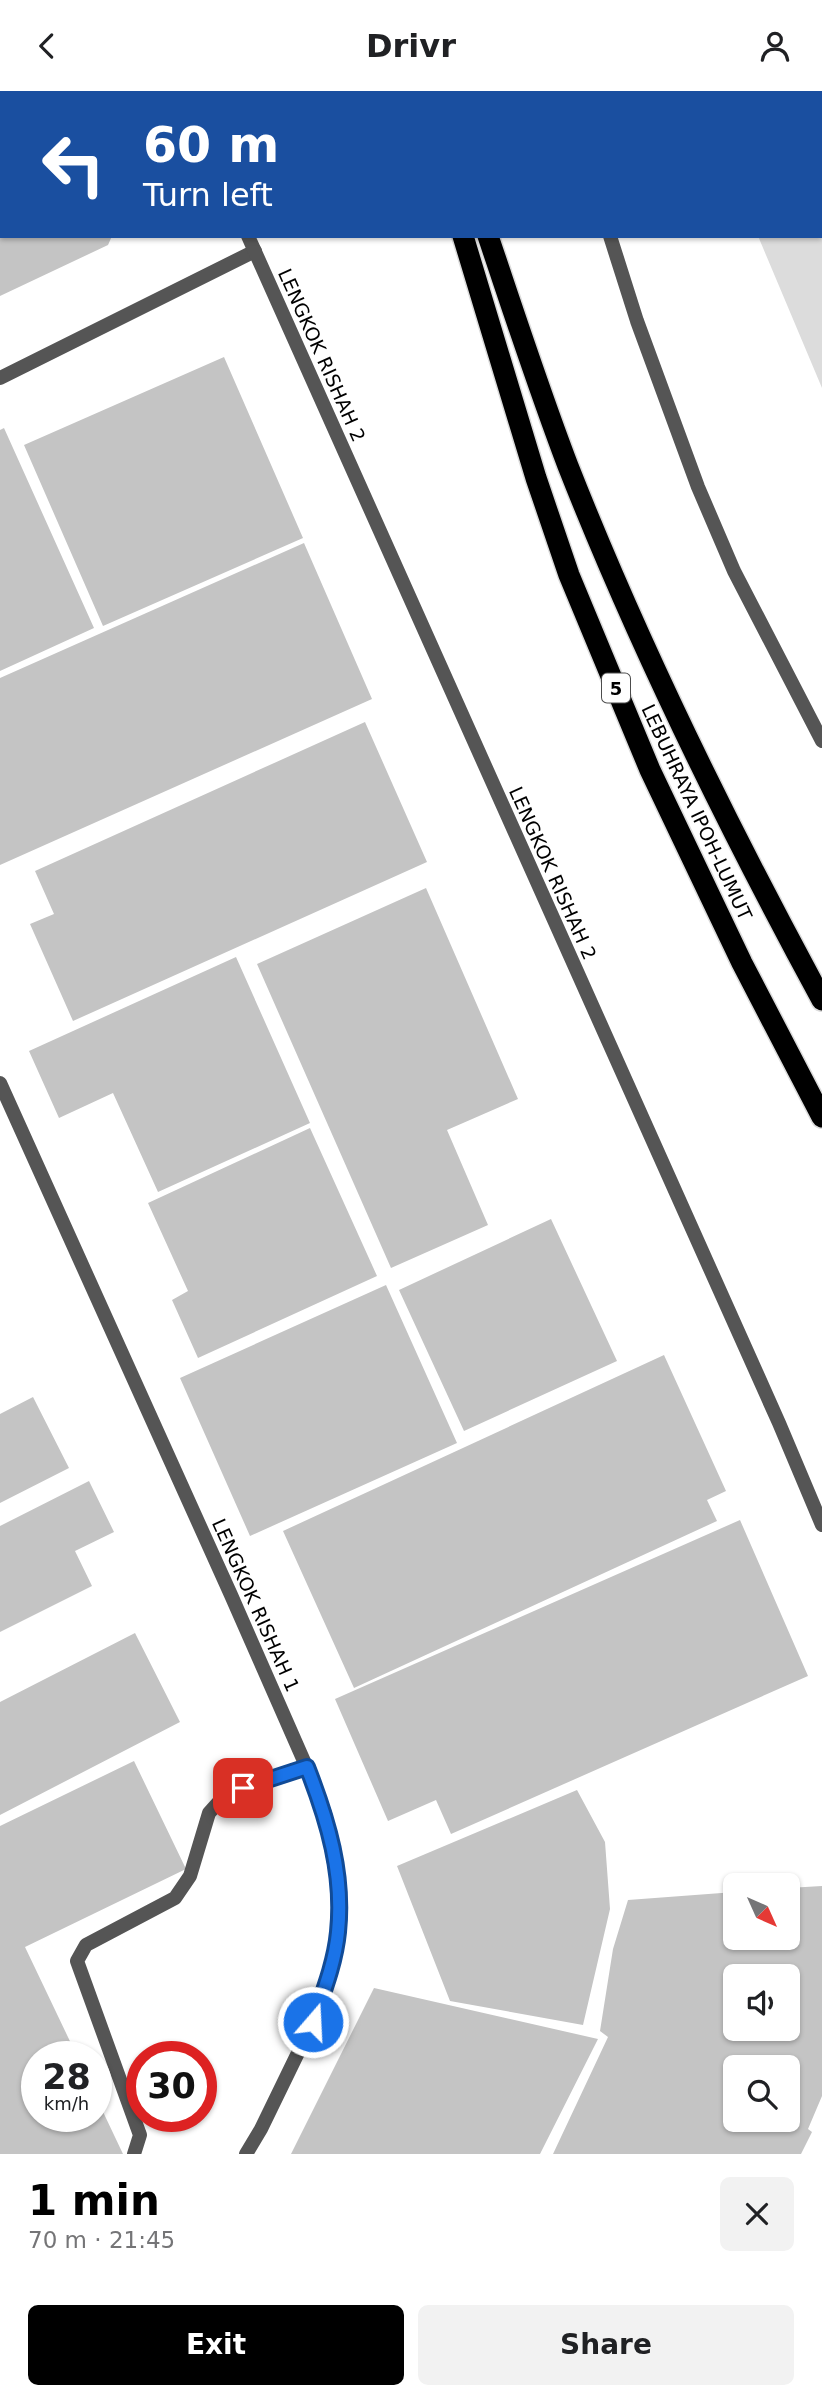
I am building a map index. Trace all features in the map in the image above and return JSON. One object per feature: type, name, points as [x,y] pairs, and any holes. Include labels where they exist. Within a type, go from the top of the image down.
[{"type":"highway","name":"LEBUHRAYA IPOH-LUMUT","points":[[464,238],[536,478],[569,575],[650,771],[741,963],[822,1117]]},
{"type":"highway","name":"LEBUHRAYA IPOH-LUMUT","points":[[489,238],[568,465],[607,559],[693,751],[822,1000]]},
{"type":"street","name":"LENGKOK RISHAH 2","points":[[249,238],[779,1423],[822,1525]]},
{"type":"street","points":[[611,238],[637,321],[698,487],[734,571],[822,741]]},
{"type":"street","points":[[0,378],[255,251]]},
{"type":"street","name":"LENGKOK RISHAH 1","points":[[0,1083],[307,1767],[325,1813],[339,1891],[338,1933],[330,1973],[313,2022],[246,2154]]},
{"type":"street","points":[[134,2154],[140,2134],[77,1961],[86,1945],[175,1898],[190,1876],[209,1813],[227,1793],[307,1767]]},
{"type":"shaded area","points":[[759,238],[822,238],[822,388]]},
{"type":"building","points":[[0,238],[111,238],[108,245],[0,296]]},
{"type":"building","points":[[224,357],[303,538],[103,626],[24,445]]},
{"type":"building","points":[[4,428],[94,628],[0,671],[0,430]]},
{"type":"building","points":[[304,543],[372,699],[0,865],[0,678]]},
{"type":"building","points":[[365,722],[427,862],[73,1021],[30,924],[54,914],[35,871]]},
{"type":"building","points":[[426,888],[518,1099],[447,1130],[488,1225],[391,1268],[257,964]]},
{"type":"building","points":[[236,957],[310,1123],[158,1192],[113,1093],[59,1118],[29,1051]]},
{"type":"building","points":[[310,1128],[377,1276],[198,1358],[172,1300],[188,1291],[148,1203]]},
{"type":"building","points":[[551,1219],[617,1361],[464,1431],[399,1290]]},
{"type":"building","points":[[386,1285],[457,1443],[250,1536],[180,1378]]},
{"type":"building","points":[[664,1355],[726,1491],[707,1500],[717,1521],[354,1688],[283,1531]]},
{"type":"building","points":[[33,1397],[69,1468],[0,1503],[0,1414]]},
{"type":"building","points":[[89,1481],[114,1532],[75,1551],[92,1586],[0,1632],[0,1526]]},
{"type":"building","points":[[740,1520],[808,1676],[451,1834],[436,1800],[388,1821],[335,1699]]},
{"type":"building","points":[[135,1633],[180,1722],[0,1815],[0,1702]]},
{"type":"building","points":[[134,1761],[186,1869],[25,1947],[70,2041],[21,2041],[21,2132],[112,2131],[123,2154],[0,2154],[0,1826]]},
{"type":"building","points":[[577,1790],[605,1842],[610,1909],[583,2025],[450,2001],[397,1866]]},
{"type":"building","points":[[822,1886],[822,2096],[808,2129],[812,2132],[801,2154],[553,2154],[608,2037],[600,2031],[613,1949],[628,1900],[723,1893],[723,1950],[800,1950],[800,1887]]},
{"type":"building","points":[[374,1988],[598,2039],[540,2154],[291,2154]]},
{"type":"route","points":[[243,1788],[307,1767],[325,1813],[339,1891],[338,1933],[330,1973],[313,2022]]}]
